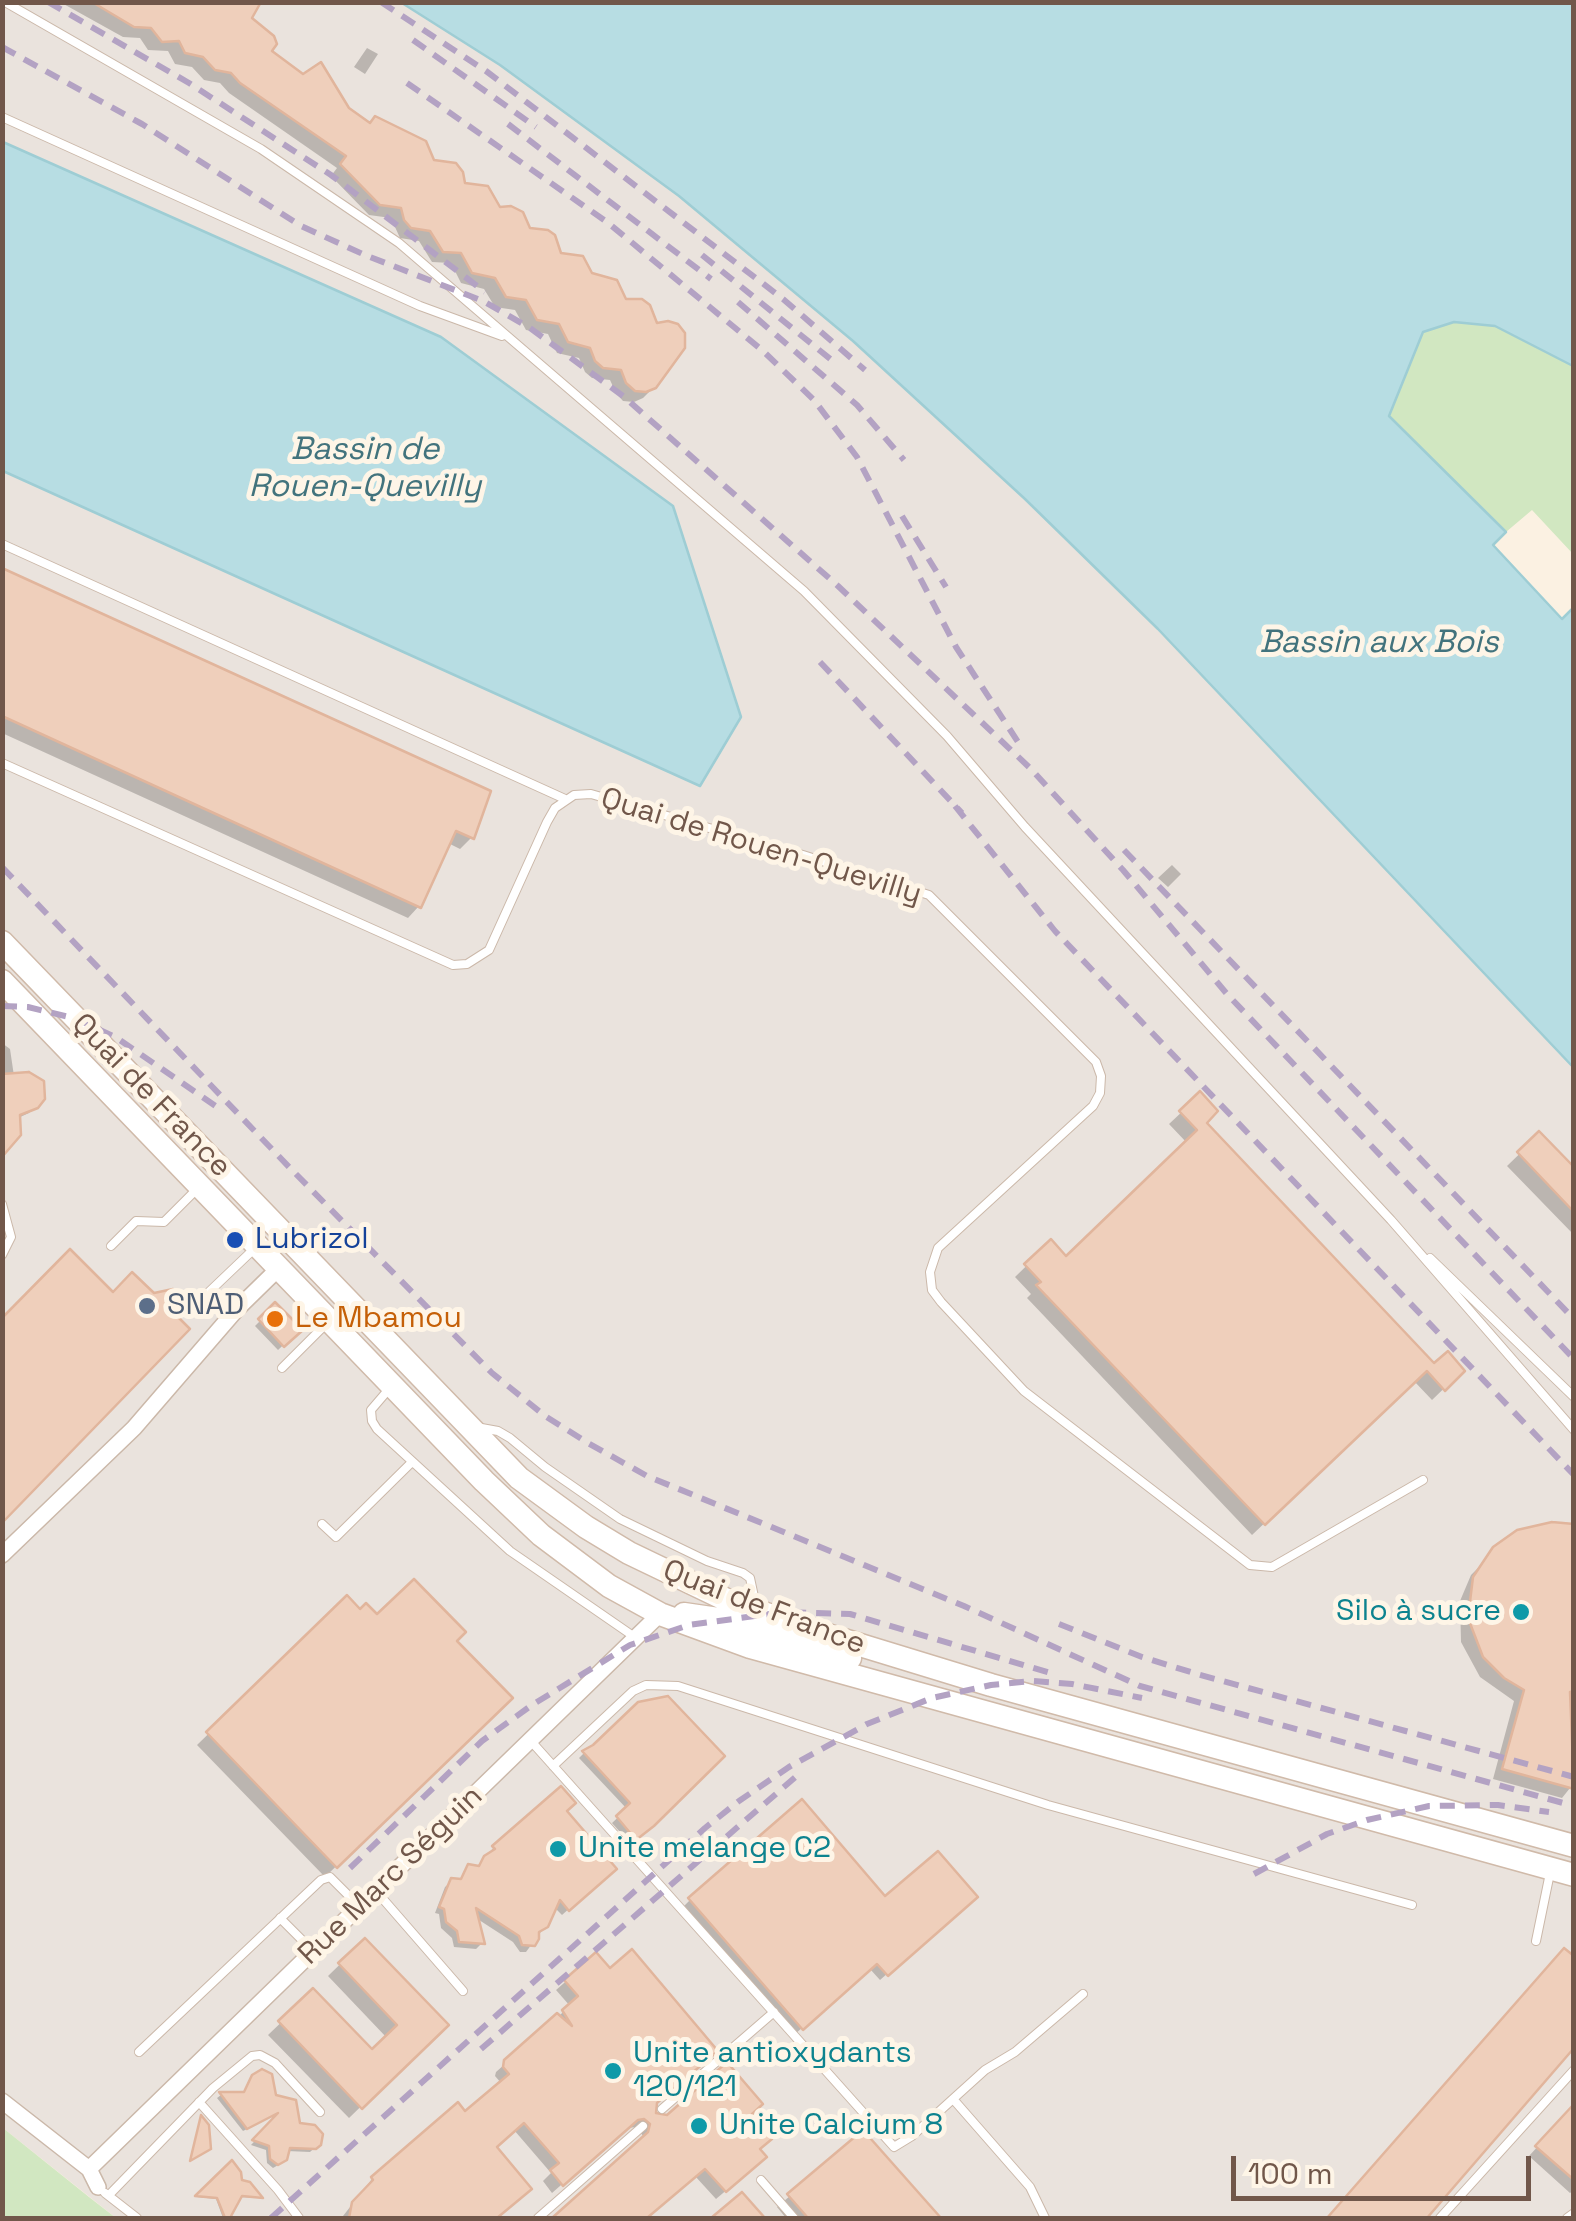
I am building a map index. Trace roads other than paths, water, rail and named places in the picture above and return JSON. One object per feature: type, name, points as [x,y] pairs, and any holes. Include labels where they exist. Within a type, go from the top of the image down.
[{"type":"main road","name":"Quai de France","points":[[2,942],[469,1427],[543,1498],[614,1545],[666,1573],[757,1611],[991,1685],[1574,1846]]},
{"type":"main road","name":"Quai de France","points":[[2,980],[392,1386],[541,1535],[609,1586],[660,1614],[750,1648],[1562,1872]]},
{"type":"main road","points":[[666,1573],[670,1594],[660,1614],[698,1614],[879,1666],[926,1664]]},
{"type":"street","points":[[2,1555],[134,1428],[236,1310],[278,1268]]},
{"type":"street","name":"Rue Marc Séguin","points":[[90,2169],[660,1614]]},
{"type":"street","points":[[2,2101],[90,2169],[103,2191]]},
{"type":"lane","points":[[4,2],[261,150],[399,244],[804,591],[867,652],[1391,1220],[1574,1430]]},
{"type":"lane","points":[[2,117],[420,306],[510,340]]},
{"type":"lane","points":[[2,544],[565,800]]},
{"type":"lane","name":"Quai de Rouen-Quevilly","points":[[2,763],[453,965],[467,964],[489,950],[547,822],[574,795],[591,794],[929,895],[1096,1062],[1101,1076],[1100,1093],[1093,1106],[938,1248],[930,1272],[932,1290],[1024,1390],[1250,1565],[1272,1567],[1423,1480]]},
{"type":"lane","points":[[111,1246],[136,1220],[164,1222],[200,1186]]},
{"type":"lane","points":[[2,1204],[11,1238],[2,1255]]},
{"type":"lane","points":[[1391,1220],[1574,1397]]},
{"type":"lane","points":[[190,1310],[257,1246]]},
{"type":"lane","points":[[282,1368],[329,1321]]},
{"type":"lane","points":[[392,1386],[371,1410],[372,1420],[412,1462],[510,1551],[636,1638]]},
{"type":"lane","points":[[469,1427],[498,1431],[620,1518],[707,1561],[743,1573],[753,1585],[757,1611]]},
{"type":"lane","points":[[322,1524],[336,1537],[412,1462]]},
{"type":"lane","points":[[553,1766],[633,1691],[646,1685],[678,1686],[1048,1805],[1412,1905]]},
{"type":"lane","points":[[530,1740],[894,2147],[1083,1994]]},
{"type":"lane","points":[[1536,1942],[1562,1872]]},
{"type":"lane","points":[[139,2052],[325,1877],[334,1880],[360,1907]]},
{"type":"lane","points":[[376,1891],[463,1991]]},
{"type":"lane","points":[[280,1918],[314,1952]]},
{"type":"lane","points":[[662,2110],[774,2012]]},
{"type":"lane","points":[[138,2218],[103,2191],[242,2062],[260,2055],[275,2063],[320,2112]]},
{"type":"lane","points":[[1440,2218],[1574,2070]]},
{"type":"lane","points":[[953,2099],[1030,2187],[1045,2218]]},
{"type":"lane","points":[[199,2102],[299,2218]]},
{"type":"lane","points":[[538,2218],[643,2126]]},
{"type":"lane","points":[[761,2180],[794,2218]]},
{"type":"lane","points":[[1567,2218],[1574,2213]]},
{"type":"water","name":"Bassin aux Bois","points":[[402,3],[1573,3],[1573,366],[1495,326],[1454,322],[1423,332],[1389,416],[1506,532],[1493,545],[1562,619],[1573,608],[1573,1067],[1158,629],[1025,499],[853,341],[679,196],[500,65]]},
{"type":"water","name":"Bassin de Rouen-Quevilly","points":[[3,142],[441,337],[673,506],[741,717],[700,786],[3,471]]},
{"type":"railway","points":[[48,2],[189,83],[331,175],[485,292]]},
{"type":"railway","points":[[381,2],[486,71],[783,299],[865,370]]},
{"type":"railway","points":[[413,40],[536,127]]},
{"type":"railway","points":[[2,47],[142,124],[301,226],[483,301],[530,328],[623,396],[838,586],[1031,769],[1123,870],[1227,994],[1574,1359]]},
{"type":"railway","points":[[407,83],[607,222],[763,351],[814,400],[857,457],[956,647],[1020,745]]},
{"type":"railway","points":[[508,124],[711,279]]},
{"type":"railway","points":[[702,255],[834,362]]},
{"type":"railway","points":[[738,302],[857,405],[904,460]]},
{"type":"railway","points":[[902,516],[946,587]]},
{"type":"railway","points":[[820,662],[962,813]]},
{"type":"railway","points":[[955,806],[1055,931],[1574,1475]]},
{"type":"railway","points":[[1124,850],[1574,1319]]},
{"type":"railway","points":[[2,867],[492,1373],[545,1416],[588,1443],[647,1476],[964,1606],[1140,1686],[1574,1806]]},
{"type":"railway","points":[[2,1006],[28,1007],[77,1019],[117,1038],[217,1107]]},
{"type":"railway","points":[[350,1868],[482,1741],[532,1705],[630,1645],[689,1625],[784,1612],[850,1614],[1054,1674]]},
{"type":"railway","points":[[1059,1624],[1197,1674],[1574,1777]]},
{"type":"railway","points":[[271,2218],[705,1828],[789,1767],[867,1724],[932,1698],[991,1685],[1033,1681],[1072,1684],[1142,1698]]},
{"type":"railway","points":[[481,2049],[799,1774]]},
{"type":"railway","points":[[1254,1874],[1327,1834],[1429,1806],[1498,1805],[1549,1812]]},
{"type":"place","name":"Lubrizol","points":[[235,1240]]},
{"type":"place","name":"SNAD","points":[[147,1306]]},
{"type":"place","name":"Le Mbamou","points":[[275,1319]]},
{"type":"place","name":"Silo à sucre","points":[[1521,1612]]},
{"type":"place","name":"Unite melange C2","points":[[558,1849]]},
{"type":"place","name":"Unite antioxydants 120/121","points":[[613,2071]]},
{"type":"place","name":"Unite Calcium 8","points":[[699,2126]]}]
